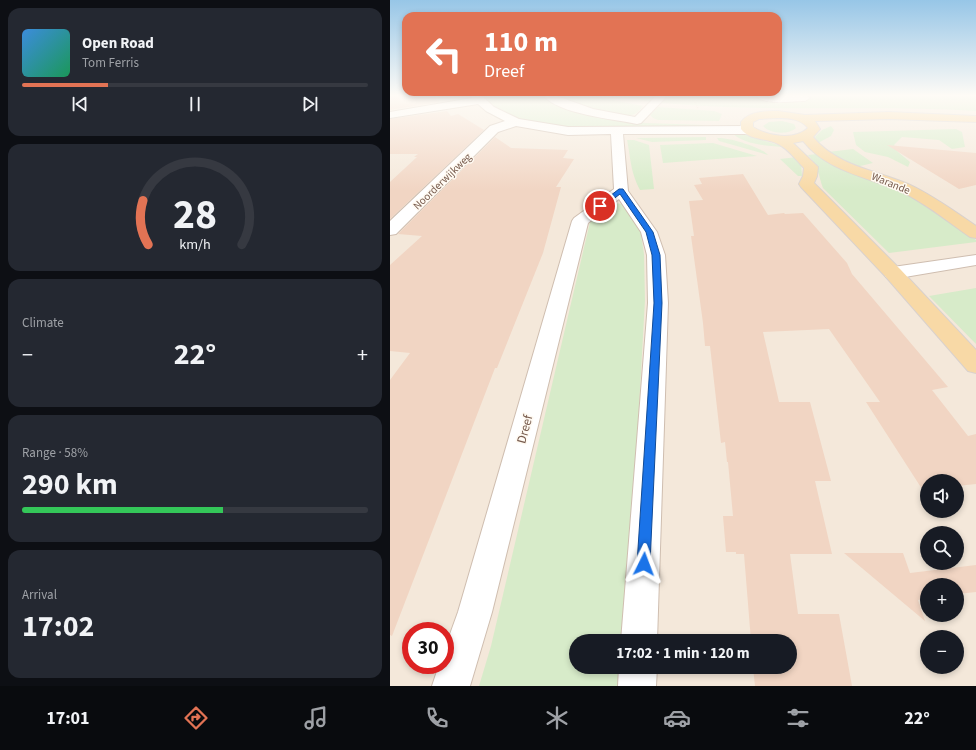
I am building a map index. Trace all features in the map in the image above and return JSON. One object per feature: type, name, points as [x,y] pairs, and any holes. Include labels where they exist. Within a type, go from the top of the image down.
[{"type":"main road","points":[[749,127],[758,135],[779,139],[799,138],[807,127]]},
{"type":"main road","name":"Warande","points":[[807,127],[819,151],[834,160],[914,193],[976,233]]},
{"type":"main road","points":[[779,139],[793,149],[811,167],[810,176],[806,184],[892,273],[976,366]]},
{"type":"street","name":"Noorderwijkweg","points":[[390,230],[494,129],[500,127]]},
{"type":"street","points":[[540,127],[568,131],[617,132],[726,127]]},
{"type":"street","points":[[617,132],[621,191],[649,232],[656,255],[658,303],[639,634]]},
{"type":"street","name":"Dreef","points":[[451,686],[475,612],[580,221],[621,191]]},
{"type":"street","points":[[892,273],[976,260]]},
{"type":"street","points":[[637,686],[638,674]]},
{"type":"shaded area","points":[[390,127],[976,127],[976,686],[390,686]]},
{"type":"green space","points":[[564,127],[706,128],[579,129]]},
{"type":"green space","points":[[764,127],[796,128],[784,133],[766,129]]},
{"type":"green space","points":[[832,127],[834,130],[831,136],[818,143],[815,137],[822,130]]},
{"type":"green space","points":[[956,129],[962,132],[965,147],[952,149],[939,140],[902,137],[894,145],[898,152],[910,162],[908,167],[888,157],[865,152],[856,145],[853,132]]},
{"type":"green space","points":[[731,132],[743,134],[785,147],[749,142],[742,140]]},
{"type":"green space","points":[[706,137],[706,140],[652,142],[636,138]]},
{"type":"green space","points":[[717,138],[729,139],[744,143],[759,149],[768,155],[719,141]]},
{"type":"green space","points":[[627,140],[634,140],[649,145],[654,189],[640,190],[633,171]]},
{"type":"green space","points":[[713,143],[757,156],[663,163],[660,145]]},
{"type":"green space","points":[[853,149],[873,163],[856,167],[828,152]]},
{"type":"green space","points":[[817,154],[834,165],[853,174],[905,193],[976,240],[976,242],[889,253],[823,188],[816,167],[808,155]]},
{"type":"green space","points":[[797,157],[801,162],[802,176],[798,176],[780,159]]},
{"type":"green space","points":[[613,203],[623,204],[640,228],[644,254],[645,300],[626,634],[569,634],[569,674],[624,674],[623,686],[479,686],[491,646],[590,222]]},
{"type":"green space","points":[[976,288],[976,344],[929,296]]},
{"type":"building","points":[[390,127],[479,127],[484,130],[390,219],[390,182],[417,157],[414,157],[418,154],[390,154]]},
{"type":"building","points":[[495,137],[511,148],[568,150],[563,158],[574,159],[556,187],[561,187],[543,253],[497,368],[495,368],[392,636],[390,635],[390,380],[410,353],[390,351],[390,265],[422,236],[398,234]]},
{"type":"building","points":[[887,145],[976,153],[976,185],[959,189]]},
{"type":"building","points":[[743,174],[768,215],[803,213],[847,263],[852,274],[948,387],[932,390],[968,436],[976,434],[976,484],[964,485],[964,474],[920,474],[920,486],[866,402],[880,402],[829,329],[763,332],[779,402],[810,402],[831,481],[815,481],[832,554],[790,554],[798,614],[839,614],[852,686],[755,686],[754,674],[797,674],[797,634],[750,634],[744,554],[726,552],[723,516],[733,516],[728,462],[725,442],[721,443],[710,346],[705,346],[691,236],[694,236],[689,201],[703,200],[694,185],[702,184],[699,178]]},
{"type":"building","points":[[844,553],[903,553],[910,573],[935,570],[964,570],[964,566],[976,565],[976,592],[964,593],[964,578],[920,578],[920,600],[918,600],[920,606],[920,617]]},
{"type":"route","points":[[600,206],[621,191],[649,232],[656,255],[658,303],[644,564]]}]
